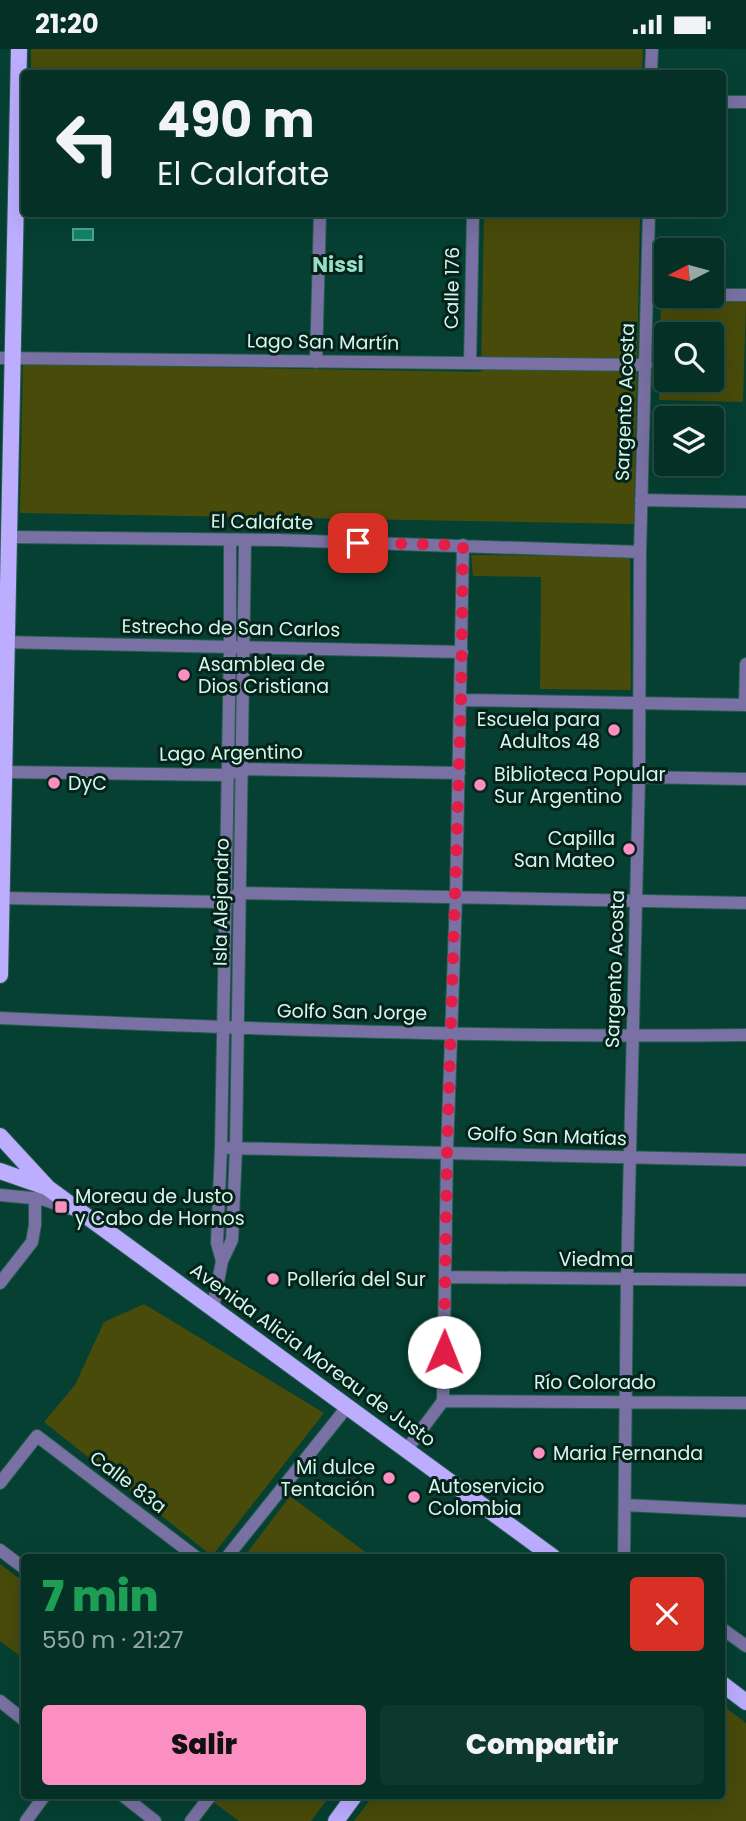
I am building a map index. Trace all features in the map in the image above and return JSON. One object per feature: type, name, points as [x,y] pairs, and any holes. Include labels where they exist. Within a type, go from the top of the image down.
[{"type":"main road","points":[[0,975],[5,772],[4,642],[9,537],[6,358],[19,49]]},
{"type":"main road","name":"Avenida Alicia Moreau de Justo","points":[[0,1136],[41,1193]]},
{"type":"main road","name":"Avenida Alicia Moreau de Justo","points":[[0,1171],[86,1216],[407,1449],[535,1552]]},
{"type":"main road","points":[[725,1686],[746,1702]]},
{"type":"main road","points":[[336,1821],[352,1799]]},
{"type":"street","points":[[651,70],[652,49]]},
{"type":"street","points":[[726,102],[746,102]]},
{"type":"street","points":[[316,362],[320,217]]},
{"type":"street","name":"Calle 176","points":[[470,363],[472,217]]},
{"type":"street","name":"Sargento Acosta","points":[[624,1554],[627,1278],[639,777],[640,552],[649,217]]},
{"type":"street","points":[[648,294],[654,294]]},
{"type":"street","points":[[724,295],[746,295]]},
{"type":"street","name":"Lago San Martín","points":[[6,358],[646,365]]},
{"type":"street","points":[[641,500],[746,502]]},
{"type":"street","name":"El Calafate","points":[[9,537],[463,545],[640,552]]},
{"type":"street","name":"Isla Alejandro","points":[[216,1312],[214,1302],[222,1261],[232,1240],[236,1148],[245,540]]},
{"type":"street","name":"Isla Alejandro","points":[[222,1261],[217,1243],[228,775],[230,541]]},
{"type":"street","points":[[407,1449],[443,1401],[463,545]]},
{"type":"street","name":"Estrecho de San Carlos","points":[[4,642],[462,652]]},
{"type":"street","points":[[461,700],[746,705],[746,664]]},
{"type":"street","name":"Lago Argentino","points":[[5,772],[228,775],[243,769],[459,773]]},
{"type":"street","points":[[639,777],[746,779]]},
{"type":"street","points":[[2,898],[224,902],[240,893],[746,903]]},
{"type":"street","name":"Golfo San Jorge","points":[[0,1018],[223,1028],[632,1037],[746,1035]]},
{"type":"street","name":"Golfo San Matías","points":[[221,1148],[746,1160]]},
{"type":"street","points":[[0,1195],[41,1193],[32,1243],[0,1283]]},
{"type":"street","name":"Viedma","points":[[446,1277],[746,1280]]},
{"type":"street","name":"Río Colorado","points":[[443,1401],[746,1402]]},
{"type":"street","points":[[229,1554],[347,1407]]},
{"type":"street","name":"Calle 83a","points":[[0,1483],[37,1436],[192,1554]]},
{"type":"street","points":[[625,1505],[746,1511]]},
{"type":"street","points":[[0,1550],[21,1566]]},
{"type":"street","points":[[725,1631],[746,1646]]},
{"type":"street","points":[[0,1701],[21,1718]]},
{"type":"street","points":[[26,1821],[42,1799]]},
{"type":"street","points":[[127,1799],[155,1821]]},
{"type":"street","points":[[191,1821],[208,1799]]},
{"type":"shaded area","points":[[31,49],[643,49],[642,70],[31,70]]},
{"type":"shaded area","points":[[484,217],[640,217],[634,524],[20,513],[23,364],[481,372]]},
{"type":"shaded area","points":[[73,229],[93,229],[93,240],[73,240]]},
{"type":"shaded area","points":[[724,300],[746,301],[743,402],[659,400],[659,392],[724,392],[724,322],[661,322],[661,308],[724,308]]},
{"type":"shaded area","points":[[471,555],[630,556],[631,690],[540,689],[541,577],[473,576]]},
{"type":"shaded area","points":[[144,1304],[324,1413],[214,1554],[209,1554],[44,1422],[75,1385],[104,1322]]},
{"type":"shaded area","points":[[290,1496],[368,1554],[246,1554]]},
{"type":"shaded area","points":[[0,1564],[21,1580],[21,1657],[0,1641]]},
{"type":"shaded area","points":[[725,1707],[746,1723],[746,1821],[354,1821],[371,1799],[725,1799]]},
{"type":"shaded area","points":[[209,1799],[328,1799],[311,1821],[239,1821]]},
{"type":"place","name":"Asamblea de Dios Cristiana","points":[[184,675]]},
{"type":"place","name":"Escuela para Adultos 48","points":[[614,730]]},
{"type":"place","name":"DyC","points":[[54,783]]},
{"type":"place","name":"Biblioteca Popular Sur Argentino","points":[[480,785]]},
{"type":"place","name":"Capilla San Mateo","points":[[629,849]]},
{"type":"place","name":"Moreau de Justo y Cabo de Hornos","points":[[61,1207]]},
{"type":"place","name":"Pollería del Sur","points":[[273,1279]]},
{"type":"place","name":"Maria Fernanda","points":[[539,1453]]},
{"type":"place","name":"Mi dulce Tentación","points":[[389,1478]]},
{"type":"place","name":"Autoservicio Colombia","points":[[414,1497]]},
{"type":"district","name":"Nissi","points":[[338,264]]},
{"type":"route","points":[[358,543],[463,545],[444,1352]]}]
